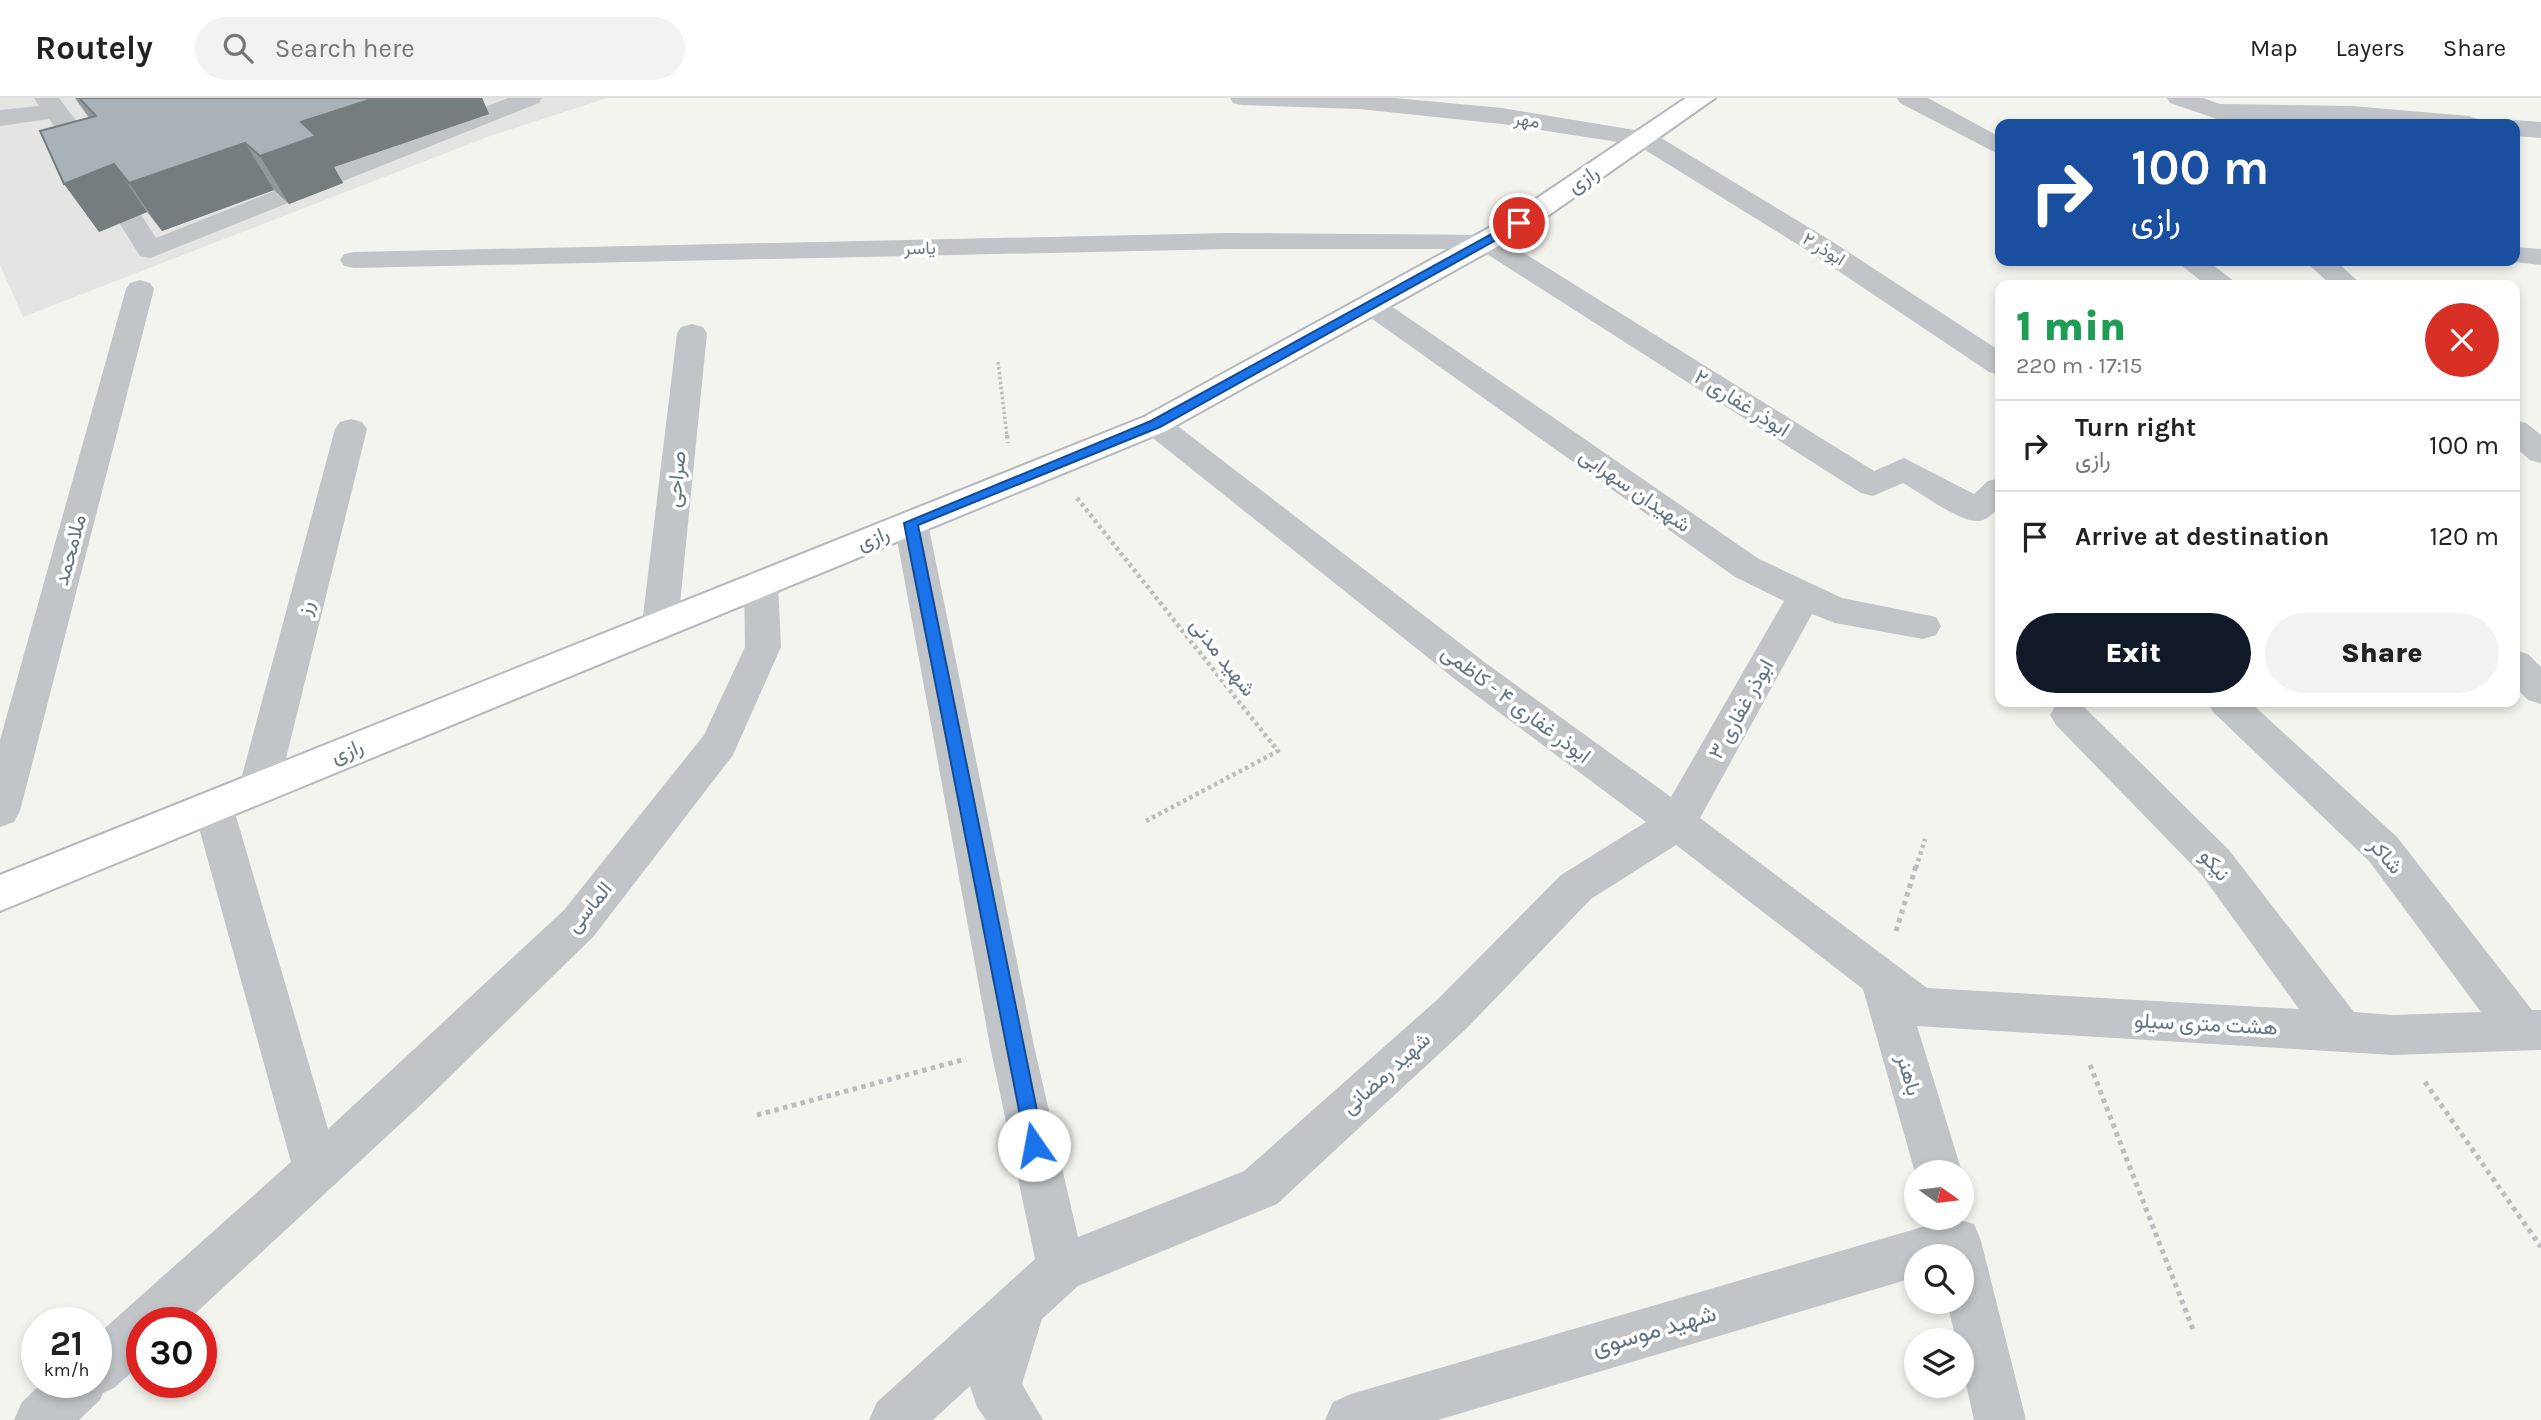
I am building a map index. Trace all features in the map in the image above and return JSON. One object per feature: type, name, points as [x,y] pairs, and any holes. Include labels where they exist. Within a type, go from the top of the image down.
[{"type":"main road","name":"رازی","points":[[0,893],[1155,424],[1519,223],[1703,98]]},
{"type":"street","points":[[0,118],[51,105],[100,171],[150,250],[530,98]]},
{"type":"street","name":"مهر","points":[[1242,98],[1360,100],[1502,116],[1644,138]]},
{"type":"street","points":[[1909,98],[1995,144]]},
{"type":"street","points":[[2179,98],[2239,118],[2356,106],[2438,119]]},
{"type":"street","points":[[2520,128],[2541,130]]},
{"type":"street","name":"ابوذر ۲","points":[[1644,138],[1823,248],[1995,362]]},
{"type":"street","name":"یاسر","points":[[354,260],[1229,241],[1485,241]]},
{"type":"street","name":"ابوذر غفاری ۲","points":[[1485,241],[1873,485],[1904,470],[1976,510],[1995,493]]},
{"type":"street","points":[[2520,255],[2541,257]]},
{"type":"street","points":[[2197,266],[2218,280]]},
{"type":"street","points":[[2326,266],[2342,280]]},
{"type":"street","name":"ملامحمد","points":[[0,811],[140,289]]},
{"type":"street","name":"شهیدان سهرابی","points":[[1371,305],[1747,568],[1836,610],[1923,626]]},
{"type":"street","name":"صراحی","points":[[660,624],[692,333]]},
{"type":"street","name":"ابوذر غفاری ۴ - کاظمی","points":[[1155,424],[1474,674],[1677,823],[1881,978]]},
{"type":"street","name":"رز","points":[[259,787],[351,429]]},
{"type":"street","points":[[2520,434],[2541,452]]},
{"type":"street","points":[[911,523],[1012,1046],[1061,1268]]},
{"type":"street","name":"الماسی","points":[[166,1307],[317,1170],[579,923],[719,744],[763,647],[761,583]]},
{"type":"street","name":"ابوذر غفاری ۳","points":[[1677,823],[1805,595]]},
{"type":"street","points":[[2520,669],[2541,690]]},
{"type":"street","name":"شاکر","points":[[2231,707],[2383,849],[2531,1031]]},
{"type":"street","name":"نیکو","points":[[2069,715],[2214,862],[2342,1032]]},
{"type":"street","points":[[213,806],[317,1170]]},
{"type":"street","name":"شهید رمضانی","points":[[895,1420],[1061,1268],[1260,1188],[1453,1013],[1576,887],[1677,823]]},
{"type":"street","name":"هشت متری سیلو","points":[[1881,978],[1919,1007],[2393,1035],[2531,1031]]},
{"type":"street","name":"باهنر","points":[[1881,978],[1934,1160]]},
{"type":"street","name":"شهید موسوی","points":[[1351,1420],[1904,1260]]},
{"type":"street","points":[[1017,1420],[995,1388],[1023,1302]]},
{"type":"street","points":[[1974,1311],[2000,1420]]},
{"type":"street","points":[[112,1356],[126,1343]]},
{"type":"street","points":[[40,1420],[64,1398]]},
{"type":"path","points":[[998,362],[1012,482]]},
{"type":"path","name":"شهید مدنی","points":[[1052,466],[1278,751],[1146,821]]},
{"type":"path","points":[[1881,978],[1925,839]]},
{"type":"path","points":[[2071,1016],[2193,1332]]},
{"type":"path","points":[[2393,1035],[2541,1247]]},
{"type":"path","points":[[757,1115],[1012,1046]]},
{"type":"shaded area","points":[[0,98],[607,98],[490,136],[23,317],[0,265]]},
{"type":"building","points":[[79,98],[375,98],[301,122],[316,136],[260,156],[245,143],[129,183],[114,164],[64,184],[40,131],[96,116]]},
{"type":"route","points":[[1034,1145],[1012,1046],[911,523],[1155,424],[1519,223]]}]
